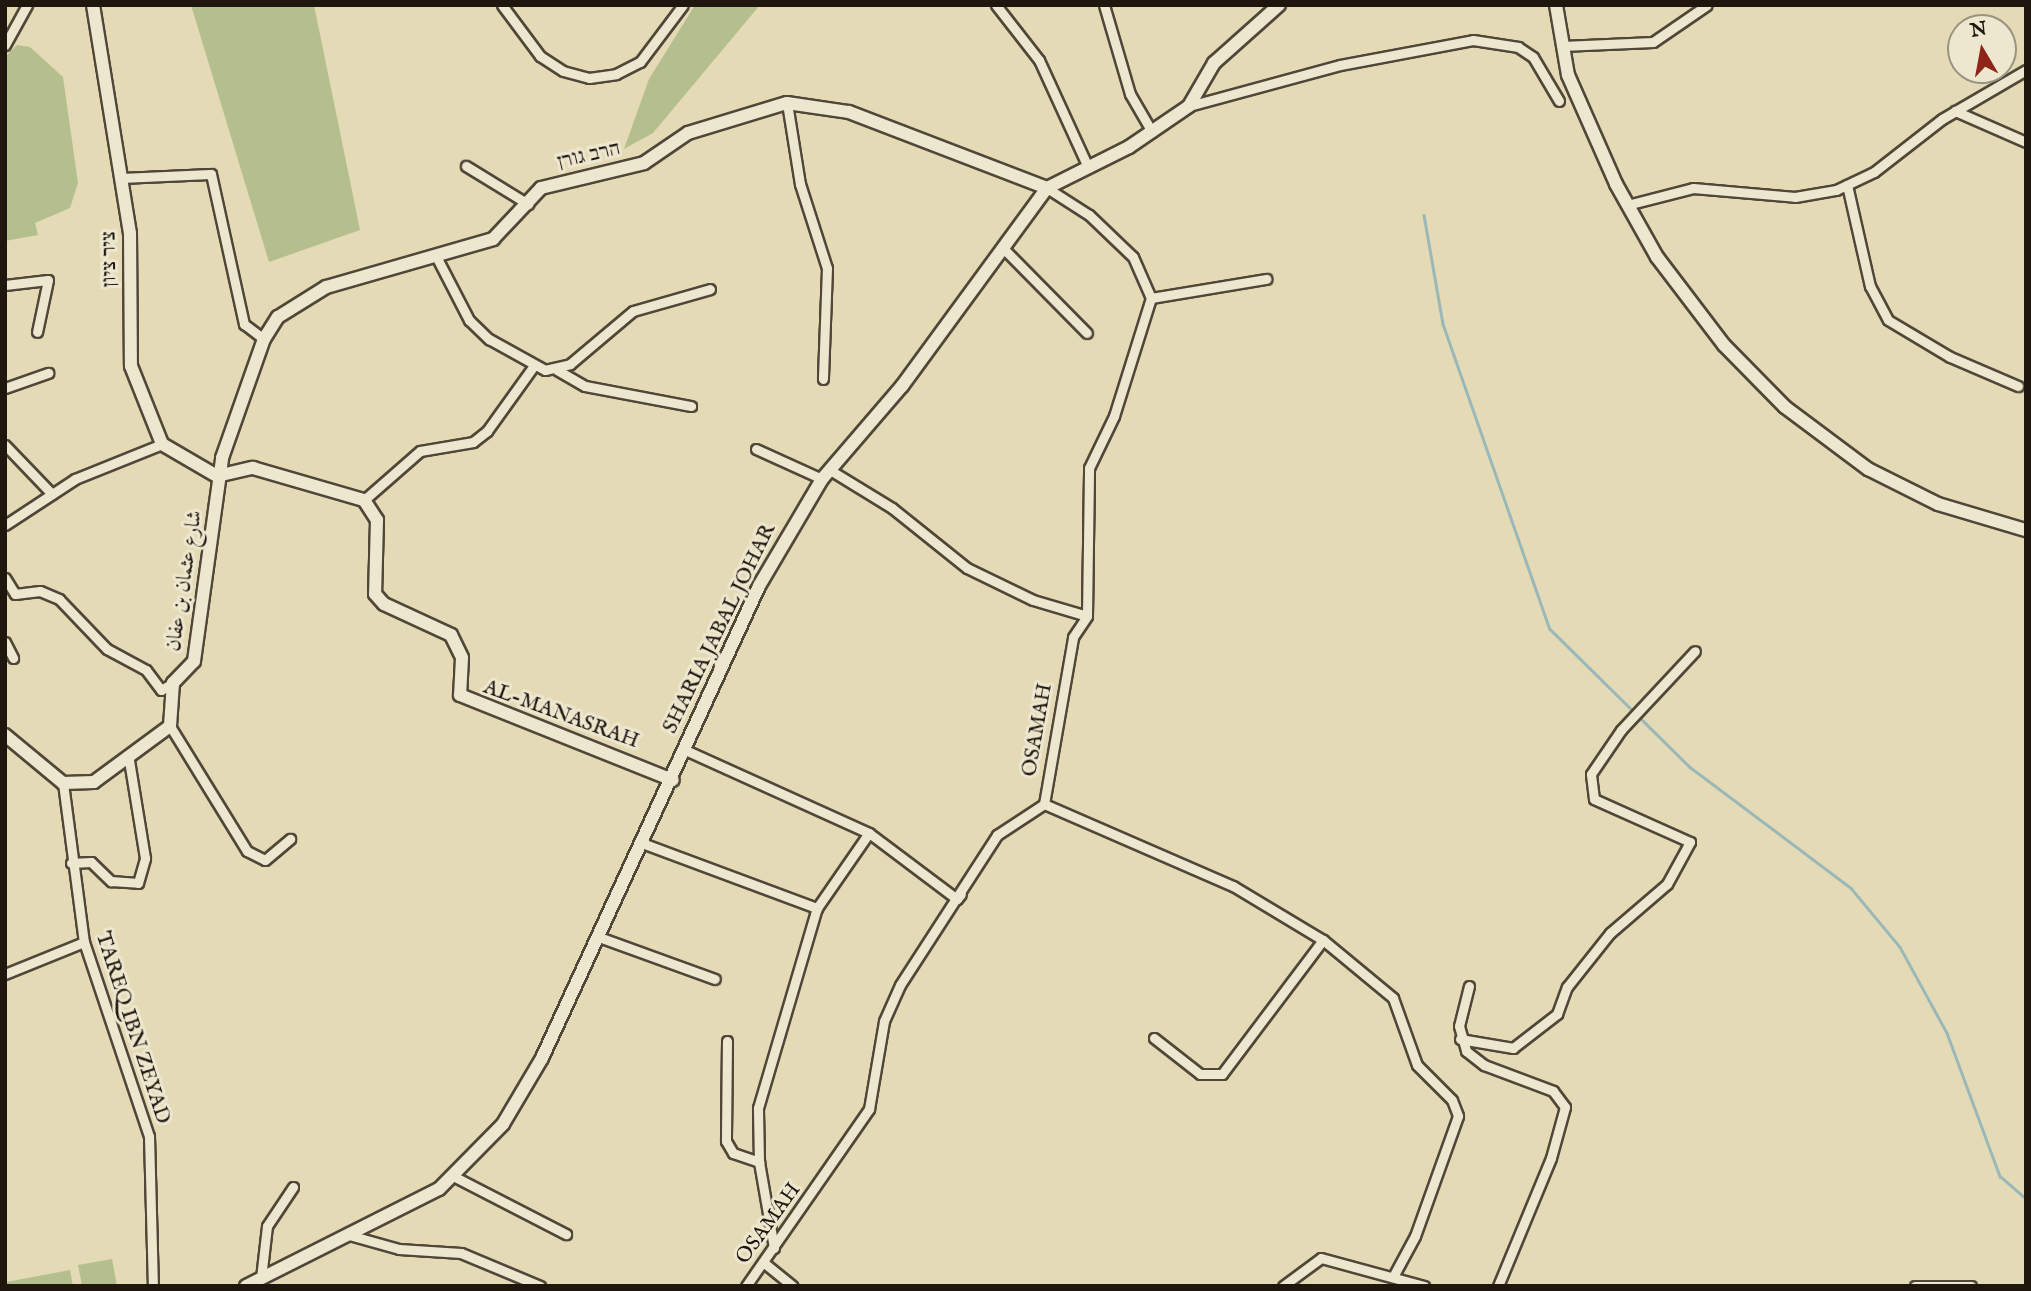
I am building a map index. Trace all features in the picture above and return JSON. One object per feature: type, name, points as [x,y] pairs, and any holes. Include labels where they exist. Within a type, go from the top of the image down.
[{"type":"street","points":[[5,44],[27,5]]},
{"type":"street","name":"ציר ציון","points":[[93,5],[131,233],[131,366],[162,444]]},
{"type":"street","points":[[502,5],[540,56],[563,71],[590,78],[616,74],[640,62],[683,5]]},
{"type":"street","points":[[996,5],[1039,60],[1087,165]]},
{"type":"street","points":[[1104,5],[1130,94],[1152,132]]},
{"type":"street","name":"SHARIA JABAL JOHAR","points":[[246,1286],[349,1235],[455,1177],[522,1095],[673,780],[683,748],[782,539],[826,474],[1006,251],[1047,188],[1152,132],[1189,106],[1214,63],[1279,5]]},
{"type":"street","points":[[1556,5],[1572,86],[1627,205],[1688,302],[1785,407],[1899,486],[2026,530]]},
{"type":"street","points":[[1562,46],[1653,42],[1707,5]]},
{"type":"street","points":[[1189,106],[1340,65],[1473,40],[1518,47],[1533,57],[1559,100]]},
{"type":"street","points":[[1627,205],[1693,188],[1795,197],[1847,185],[1955,111],[2026,70]]},
{"type":"street","points":[[787,103],[800,184],[827,268],[822,379]]},
{"type":"street","name":"הרב גורן","points":[[217,476],[264,339],[278,317],[326,287],[438,260],[493,239],[541,188],[644,163],[688,133],[787,103],[849,112],[1047,188]]},
{"type":"street","points":[[1955,111],[2026,142]]},
{"type":"street","points":[[466,166],[528,204]]},
{"type":"street","points":[[120,178],[211,174],[244,324],[264,339]]},
{"type":"street","points":[[1847,185],[1870,285],[1888,320],[1950,358],[2018,386]]},
{"type":"street","points":[[1047,188],[1089,215],[1133,257],[1151,298],[1266,279]]},
{"type":"street","points":[[1006,251],[1087,333]]},
{"type":"street","points":[[438,260],[469,320],[533,368],[557,370],[584,386],[691,406]]},
{"type":"street","points":[[5,285],[48,280],[37,332]]},
{"type":"street","points":[[557,370],[634,311],[709,289]]},
{"type":"street","name":"OSAMAH","points":[[746,1286],[869,1109],[888,1009],[997,835],[1044,804],[1073,637],[1087,616],[1086,479],[1151,298]]},
{"type":"street","points":[[5,525],[52,494],[162,444],[217,476],[253,468],[364,500],[420,451],[473,442],[487,431],[533,368]]},
{"type":"street","points":[[5,388],[48,373]]},
{"type":"street","points":[[5,445],[52,494]]},
{"type":"street","points":[[756,449],[826,474],[892,508],[967,568],[1033,600],[1087,616]]},
{"type":"street","name":"شارع عثمان بن عفان","points":[[173,684],[194,661],[217,476]]},
{"type":"street","name":"AL-MANASRAH","points":[[364,500],[377,520],[375,594],[384,604],[451,635],[462,658],[460,695],[673,780]]},
{"type":"street","points":[[6,584],[15,594],[40,591],[59,599],[107,649],[146,670],[161,690],[173,684]]},
{"type":"street","points":[[5,642],[13,658]]},
{"type":"street","points":[[1460,1039],[1513,1048],[1557,1014],[1567,987],[1610,933],[1667,884],[1690,842],[1594,799],[1591,774],[1621,730],[1695,651]]},
{"type":"street","points":[[173,684],[170,726],[247,851],[265,860],[290,839]]},
{"type":"street","points":[[5,735],[63,783],[94,782],[129,760],[170,726]]},
{"type":"street","points":[[683,748],[869,833],[957,899],[966,887]]},
{"type":"street","points":[[71,863],[91,862],[111,881],[138,883],[145,858],[129,760]]},
{"type":"street","name":"TAREQ IBN ZEYAD","points":[[63,783],[71,863],[84,942],[149,1136],[153,1286]]},
{"type":"street","points":[[1044,804],[1233,886],[1323,940],[1394,998],[1417,1065],[1458,1112],[1415,1236],[1394,1275]]},
{"type":"street","points":[[774,1248],[759,1162],[758,1108],[817,908],[869,833]]},
{"type":"street","points":[[642,843],[817,908]]},
{"type":"street","points":[[598,937],[715,979]]},
{"type":"street","points":[[1154,1038],[1200,1074],[1222,1074],[1323,940]]},
{"type":"street","points":[[5,974],[84,942]]},
{"type":"street","points":[[1469,986],[1460,1039],[1475,1061],[1553,1091],[1565,1107],[1551,1158],[1498,1286]]},
{"type":"street","points":[[727,1041],[726,1141],[733,1153],[759,1162]]},
{"type":"street","points":[[455,1177],[566,1234]]},
{"type":"street","points":[[261,1278],[267,1226],[293,1187]]},
{"type":"street","points":[[349,1235],[399,1250],[452,1250],[540,1286]]},
{"type":"street","points":[[1283,1286],[1321,1258],[1394,1275],[1424,1286]]},
{"type":"street","points":[[763,1262],[793,1286]]},
{"type":"street","points":[[1915,1286],[1971,1286]]},
{"type":"green space","points":[[191,5],[314,5],[360,230],[269,262]]},
{"type":"green space","points":[[695,5],[760,5],[653,133],[624,149],[649,79]]},
{"type":"green space","points":[[17,45],[30,47],[63,77],[78,183],[70,208],[35,223],[38,235],[5,241],[5,57]]},
{"type":"green space","points":[[112,1259],[117,1286],[82,1286],[78,1265]]},
{"type":"green space","points":[[70,1270],[73,1286],[7,1286],[6,1282]]},
{"type":"waterway","points":[[1424,215],[1443,324],[1550,629],[1690,767],[1851,888],[1900,947],[1947,1033],[2000,1176],[2026,1199]]}]
